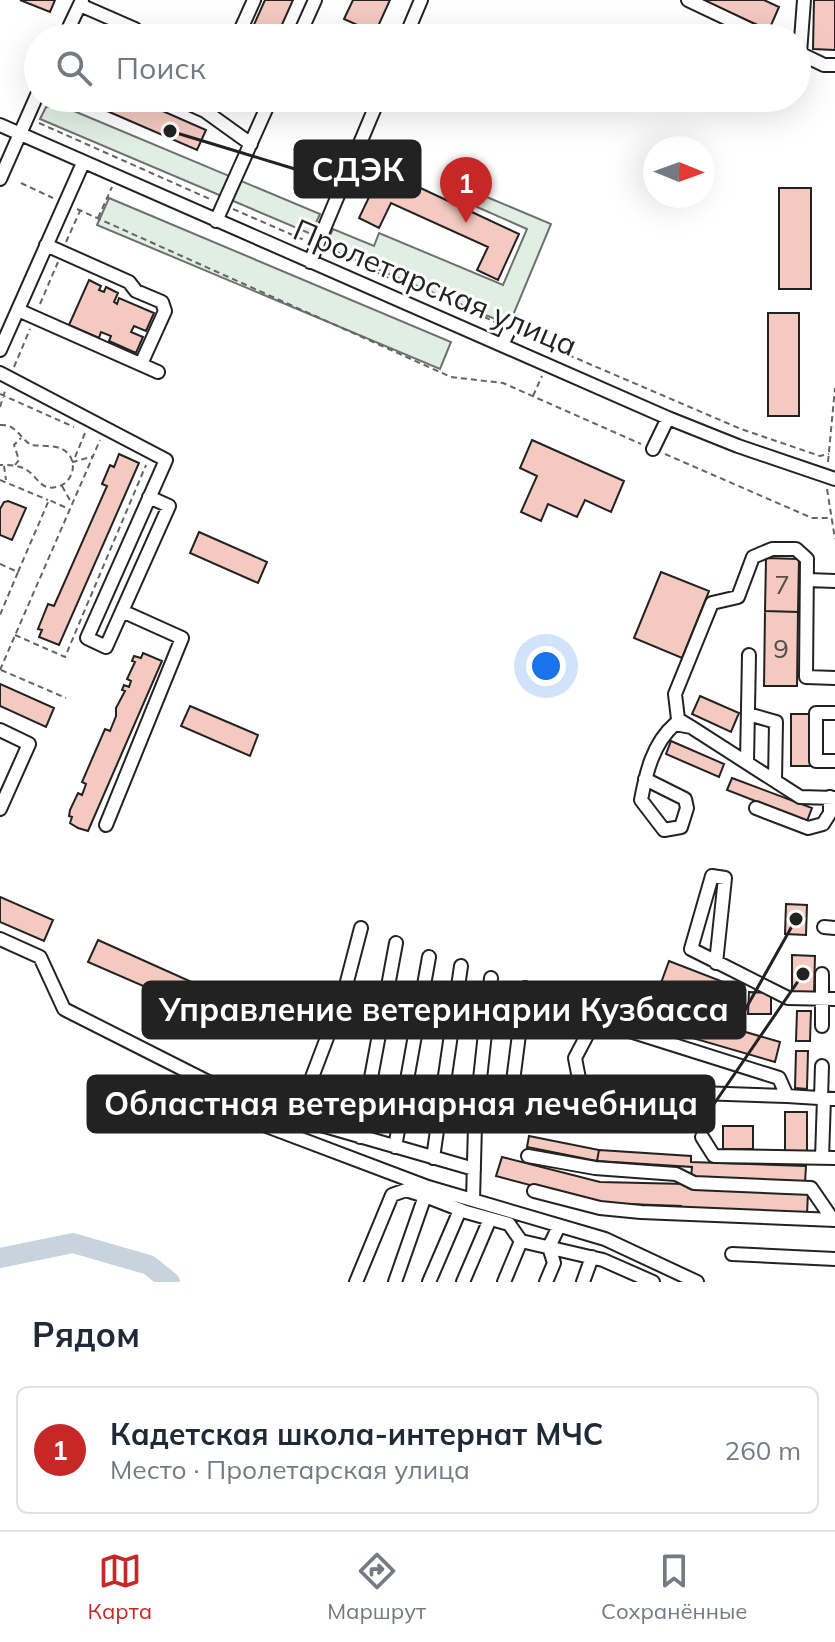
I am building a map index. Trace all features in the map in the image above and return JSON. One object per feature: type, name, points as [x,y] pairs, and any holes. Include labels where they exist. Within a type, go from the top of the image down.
[{"type":"street","points":[[243,24],[254,0]]},
{"type":"street","points":[[304,24],[315,0]]},
{"type":"street","points":[[411,24],[421,0]]},
{"type":"street","points":[[688,0],[739,24]]},
{"type":"street","points":[[802,24],[804,0]]},
{"type":"street","points":[[71,24],[81,2],[125,24]]},
{"type":"street","points":[[811,59],[824,65],[835,65]]},
{"type":"street","points":[[0,179],[28,112]]},
{"type":"street","points":[[217,112],[251,144]]},
{"type":"street","points":[[216,221],[265,112]]},
{"type":"street","points":[[310,262],[373,112]]},
{"type":"street","name":"Пролетарская улица","points":[[0,125],[668,418],[831,478]]},
{"type":"street","points":[[0,350],[83,163]]},
{"type":"street","points":[[46,245],[129,282],[136,291],[165,305],[141,364]]},
{"type":"street","points":[[18,310],[158,372]]},
{"type":"street","points":[[502,345],[510,327]]},
{"type":"street","points":[[5,375],[166,460],[149,497],[87,638],[106,647],[169,506],[149,497]]},
{"type":"street","points":[[653,449],[668,418]]},
{"type":"street","points":[[756,808],[808,828],[823,824],[830,813],[833,798],[800,797],[678,719],[675,694],[712,603],[738,597],[753,557],[772,549],[796,549],[803,553],[807,559],[808,580],[806,677],[835,678]]},
{"type":"street","points":[[808,580],[835,581]]},
{"type":"street","points":[[106,825],[182,638],[122,611]]},
{"type":"street","points":[[747,762],[749,655]]},
{"type":"street","points":[[835,713],[816,713],[816,761],[835,761]]},
{"type":"street","points":[[748,714],[776,722],[775,781]]},
{"type":"street","points":[[645,779],[653,754],[667,731],[675,724],[691,727]]},
{"type":"street","points":[[0,730],[29,744],[0,809]]},
{"type":"street","points":[[716,963],[725,878],[712,876],[691,949],[716,963],[788,998],[828,999]]},
{"type":"street","points":[[361,928],[344,993],[306,1093],[305,1114],[308,1120],[360,1137],[474,1169]]},
{"type":"street","points":[[0,939],[40,957],[64,1009],[240,1098],[248,1119],[428,1187],[605,1239],[697,1282]]},
{"type":"street","points":[[360,1137],[396,943]]},
{"type":"street","points":[[395,1147],[429,957]]},
{"type":"street","points":[[433,1158],[461,966]]},
{"type":"street","points":[[822,974],[828,999],[822,1026]]},
{"type":"street","points":[[473,1200],[475,1125],[491,978]]},
{"type":"street","points":[[475,1125],[508,1120],[525,988]]},
{"type":"street","points":[[572,1116],[581,1089],[575,1058],[595,1020],[779,1078],[787,1096]]},
{"type":"street","points":[[702,1137],[714,1156],[829,1158],[827,1098],[822,1066]]},
{"type":"street","points":[[581,1089],[827,1098]]},
{"type":"street","points":[[528,1156],[595,1168],[676,1174],[694,1183],[811,1188],[834,1220]]},
{"type":"street","points":[[356,1282],[392,1195],[406,1190],[509,1224],[521,1241],[592,1257],[625,1276],[653,1282]]},
{"type":"street","points":[[534,1191],[600,1208],[641,1212],[834,1220]]},
{"type":"street","points":[[395,1282],[425,1196]]},
{"type":"street","points":[[429,1282],[460,1210]]},
{"type":"street","points":[[463,1282],[490,1219]]},
{"type":"street","points":[[546,1282],[554,1263],[549,1247],[559,1226]]},
{"type":"street","points":[[504,1282],[521,1241]]},
{"type":"street","points":[[732,1254],[835,1259]]},
{"type":"street","points":[[583,1282],[592,1257]]},
{"type":"path","points":[[26,117],[396,281],[449,298],[741,429],[820,456],[829,454]]},
{"type":"path","points":[[98,218],[123,161]]},
{"type":"path","points":[[21,183],[451,377],[503,383],[812,518],[832,518]]},
{"type":"path","points":[[0,407],[5,375],[34,317],[80,210]]},
{"type":"path","points":[[835,388],[829,454],[831,478],[827,492],[835,539]]},
{"type":"path","points":[[2,395],[101,438],[0,670],[66,698]]},
{"type":"path","points":[[0,425],[15,428],[31,445],[59,447],[68,453],[73,462]]},
{"type":"path","points":[[6,482],[2,465],[25,469],[40,484],[50,488],[62,486],[69,481],[73,472],[73,462],[85,431]]},
{"type":"path","points":[[14,466],[19,460],[14,445],[22,437]]},
{"type":"path","points":[[73,462],[94,456]]},
{"type":"path","points":[[15,635],[65,657],[150,457]]},
{"type":"path","points":[[0,480],[71,509]]},
{"type":"path","points":[[62,486],[73,505]]},
{"type":"path","points":[[0,615],[49,500]]},
{"type":"path","points":[[0,564],[18,572]]},
{"type":"green space","points":[[44,112],[76,112],[320,214],[311,234],[40,119]]},
{"type":"green space","points":[[482,195],[551,224],[509,325],[325,247],[333,229],[374,246],[379,233],[503,285],[527,229],[477,207]]},
{"type":"green space","points":[[109,198],[451,342],[440,369],[97,225]]},
{"type":"building","points":[[20,0],[55,0],[50,12]]},
{"type":"building","points":[[265,0],[293,0],[282,24],[254,24]]},
{"type":"building","points":[[353,0],[390,0],[379,24],[355,24],[344,19]]},
{"type":"building","points":[[702,0],[764,0],[779,7],[772,24],[756,24]]},
{"type":"building","points":[[814,0],[835,0],[835,50],[813,49]]},
{"type":"building","points":[[109,112],[165,112],[206,130],[197,150]]},
{"type":"building","points":[[382,170],[519,234],[498,280],[477,270],[488,247],[391,203],[379,228],[359,218]]},
{"type":"building","points":[[779,188],[811,188],[811,289],[779,289]]},
{"type":"building","points":[[89,280],[101,286],[99,290],[104,292],[106,287],[118,293],[114,302],[117,304],[119,298],[154,313],[146,331],[134,326],[131,332],[143,337],[136,353],[109,341],[111,336],[101,332],[99,338],[69,325]]},
{"type":"building","points":[[768,313],[799,313],[799,416],[768,416]]},
{"type":"building","points":[[532,440],[624,481],[611,512],[585,500],[577,517],[548,504],[541,521],[521,512],[537,476],[520,468]]},
{"type":"building","points":[[119,454],[139,463],[59,645],[39,637],[42,630],[38,629],[48,604],[54,606],[107,486],[102,484],[110,465],[114,467]]},
{"type":"building","points":[[8,501],[26,508],[12,540],[0,535],[0,509]]},
{"type":"building","points":[[199,532],[267,562],[258,583],[190,553]]},
{"type":"building","points":[[766,558],[799,559],[798,612],[765,611]]},
{"type":"building","points":[[661,572],[709,591],[682,658],[634,638]]},
{"type":"building","points":[[765,611],[798,612],[797,686],[764,686]]},
{"type":"building","points":[[143,653],[162,661],[88,831],[78,828],[70,823],[70,810],[78,793],[82,795],[86,784],[82,782],[105,729],[110,731],[116,708],[125,691],[122,690],[124,685],[129,687],[131,681],[127,679],[135,662],[132,661],[134,656],[141,658]]},
{"type":"building","points":[[0,684],[54,708],[46,727],[0,706]]},
{"type":"building","points":[[700,696],[739,713],[731,732],[692,714]]},
{"type":"building","points":[[190,706],[258,735],[250,756],[181,726]]},
{"type":"building","points":[[791,714],[810,714],[810,766],[791,766]]},
{"type":"building","points":[[671,741],[724,764],[719,777],[666,754]]},
{"type":"building","points":[[732,778],[812,808],[807,821],[727,790]]},
{"type":"building","points":[[0,897],[53,920],[44,941],[0,922]]},
{"type":"building","points":[[786,904],[807,905],[806,935],[785,934]]},
{"type":"building","points":[[98,940],[205,988],[196,1009],[88,962]]},
{"type":"building","points":[[792,955],[815,956],[814,993],[792,993]]},
{"type":"building","points":[[669,961],[726,983],[718,1005],[661,983]]},
{"type":"building","points":[[749,992],[771,993],[771,1014],[748,1014]]},
{"type":"building","points":[[615,994],[780,1042],[775,1062],[610,1014]]},
{"type":"building","points":[[797,1011],[811,1011],[810,1041],[796,1041]]},
{"type":"building","points":[[796,1051],[808,1051],[807,1089],[795,1088]]},
{"type":"building","points":[[785,1112],[807,1112],[807,1154],[785,1154]]},
{"type":"building","points":[[723,1126],[753,1126],[753,1149],[723,1149]]},
{"type":"building","points":[[529,1136],[599,1150],[597,1161],[527,1147]]},
{"type":"building","points":[[599,1150],[691,1156],[691,1162],[806,1166],[805,1183],[691,1177],[692,1167],[597,1161]]},
{"type":"building","points":[[502,1157],[600,1182],[808,1192],[807,1215],[681,1211],[681,1206],[598,1203],[496,1176]]},
{"type":"waterway","points":[[0,1258],[73,1243],[149,1265],[170,1282]]},
{"type":"place","name":"СДЭК","points":[[170,131]]},
{"type":"place","name":"Кадетская школа-интернат МЧС","points":[[466,223]]},
{"type":"place","name":"Управление ветеринарии Кузбасса","points":[[796,919]]},
{"type":"place","name":"Областная ветеринарная лечебница","points":[[803,974]]}]
